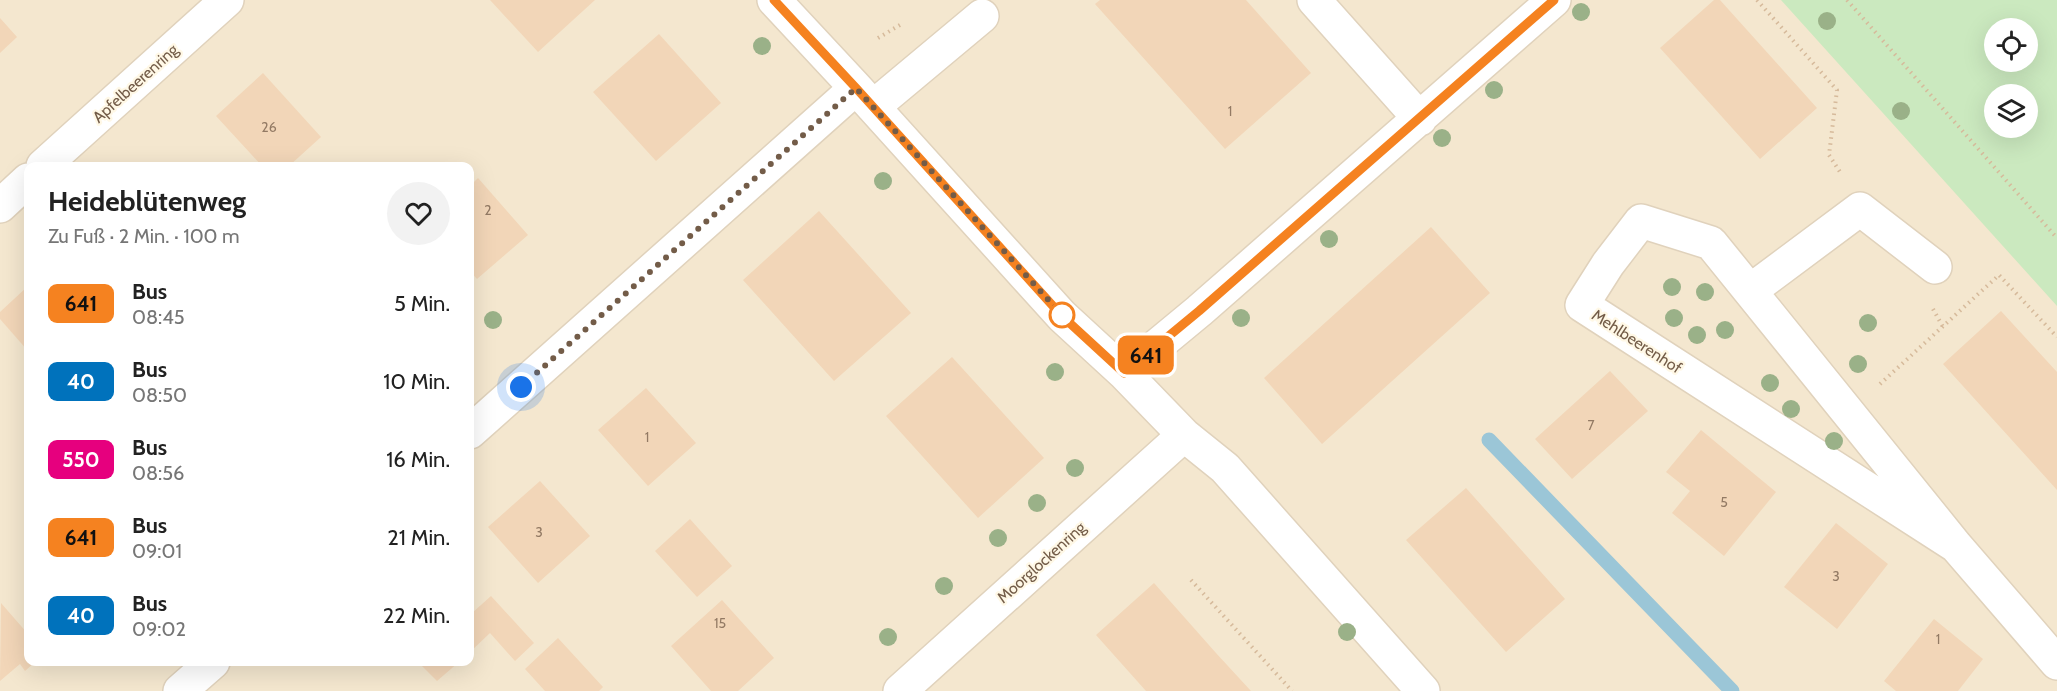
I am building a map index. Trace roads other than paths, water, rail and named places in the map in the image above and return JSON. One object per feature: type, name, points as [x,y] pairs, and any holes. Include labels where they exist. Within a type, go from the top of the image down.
[{"type":"street","name":"Apfelbeerenring","points":[[47,162],[227,0]]},
{"type":"street","points":[[774,0],[1062,316],[1124,373],[1184,435],[1225,468],[1423,691]]},
{"type":"street","points":[[1314,0],[1420,119]]},
{"type":"street","points":[[1124,373],[1199,311],[1554,0]]},
{"type":"street","points":[[474,429],[864,97],[982,16]]},
{"type":"street","points":[[0,206],[24,184]]},
{"type":"street","points":[[1750,291],[1860,209],[1935,267]]},
{"type":"street","name":"Mehlbeerenhof","points":[[1956,546],[1582,305],[1608,264],[1641,221],[1711,243],[1956,546],[2057,663]]},
{"type":"street","name":"Moorglockenring","points":[[900,691],[1184,435]]},
{"type":"street","points":[[180,691],[208,666]]},
{"type":"waterway","points":[[1489,440],[1732,691]]}]
